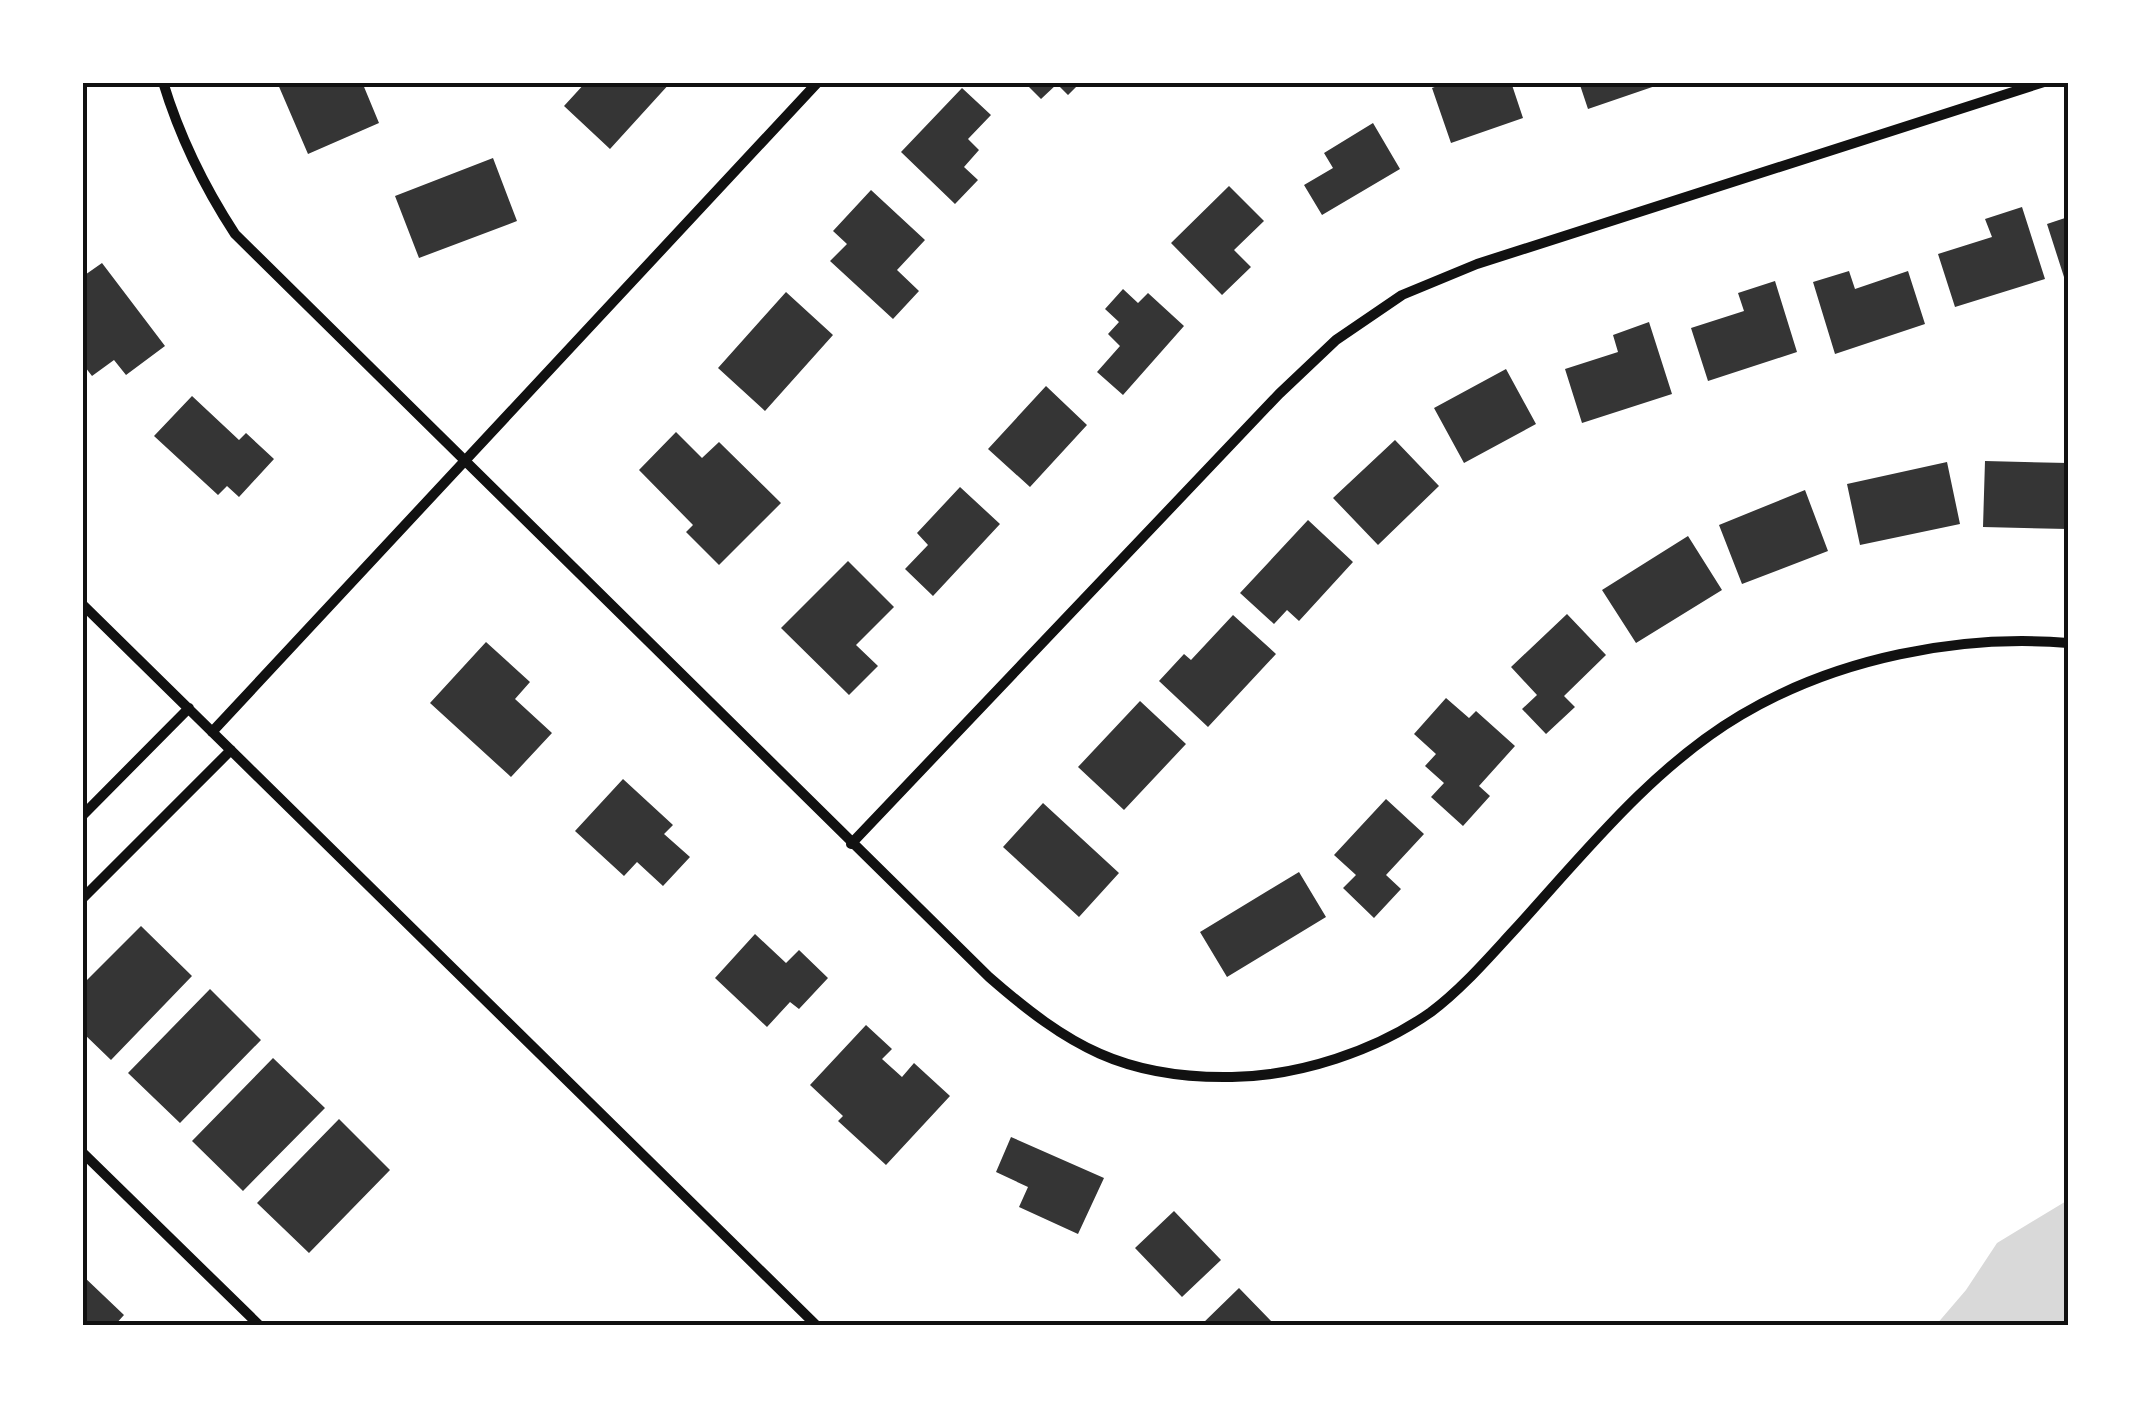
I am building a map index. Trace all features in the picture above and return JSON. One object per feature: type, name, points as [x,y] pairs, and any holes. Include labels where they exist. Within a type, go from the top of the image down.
[{"type":"street","points":[[163,82],[178,132],[203,184],[235,234],[988,978],[1033,1016],[1084,1049],[1140,1068],[1201,1078],[1256,1077],[1347,1054],[1384,1039],[1430,1012],[1471,976],[1600,836],[1666,771],[1741,715],[1814,680],[1892,656],[1972,642],[2068,643]]},
{"type":"street","points":[[212,732],[818,82]]},
{"type":"street","points":[[851,844],[1279,394],[1336,340],[1402,295],[1477,264],[2044,82]]},
{"type":"street","points":[[82,604],[817,1326]]},
{"type":"street","points":[[82,816],[189,708]]},
{"type":"street","points":[[82,900],[230,750]]},
{"type":"street","points":[[82,1152],[260,1326]]},
{"type":"shaded area","points":[[2068,1200],[2068,1325],[1936,1325],[1966,1290],[1997,1243]]},
{"type":"building","points":[[277,82],[362,82],[379,123],[308,154]]},
{"type":"building","points":[[586,82],[671,82],[610,149],[564,106]]},
{"type":"building","points":[[1024,82],[1081,82],[1068,95],[1057,84],[1041,99]]},
{"type":"building","points":[[1448,82],[1511,82],[1523,118],[1451,143],[1432,88]]},
{"type":"building","points":[[1579,82],[1664,82],[1664,83],[1588,109]]},
{"type":"building","points":[[962,88],[991,115],[968,139],[979,150],[964,167],[978,180],[955,204],[901,152]]},
{"type":"building","points":[[1373,123],[1400,169],[1322,215],[1304,185],[1333,168],[1324,153]]},
{"type":"building","points":[[493,158],[517,221],[419,258],[395,196]]},
{"type":"building","points":[[1229,186],[1264,221],[1234,250],[1251,267],[1222,295],[1171,243]]},
{"type":"building","points":[[871,190],[925,240],[897,270],[919,291],[893,319],[830,261],[847,244],[833,231]]},
{"type":"building","points":[[2022,207],[2045,279],[1955,307],[1938,254],[1992,237],[1985,219]]},
{"type":"building","points":[[2068,217],[2068,275],[2064,277],[2047,224]]},
{"type":"building","points":[[102,263],[165,346],[126,375],[114,360],[92,376],[82,363],[82,277]]},
{"type":"building","points":[[1849,271],[1855,289],[1908,271],[1925,324],[1835,354],[1813,282]]},
{"type":"building","points":[[1775,281],[1797,352],[1708,381],[1691,328],[1744,311],[1738,293]]},
{"type":"building","points":[[1123,289],[1138,303],[1148,293],[1184,326],[1123,395],[1097,372],[1120,346],[1108,334],[1119,322],[1105,309]]},
{"type":"building","points":[[786,292],[833,335],[765,411],[718,368]]},
{"type":"building","points":[[1649,322],[1672,394],[1582,423],[1565,369],[1618,352],[1613,335]]},
{"type":"building","points":[[1506,369],[1536,424],[1464,463],[1434,408]]},
{"type":"building","points":[[1046,386],[1087,425],[1030,487],[988,449]]},
{"type":"building","points":[[192,396],[239,440],[246,433],[274,459],[239,497],[227,486],[218,495],[154,436]]},
{"type":"building","points":[[676,432],[702,458],[719,442],[781,503],[719,565],[686,532],[693,525],[639,470]]},
{"type":"building","points":[[1395,440],[1439,486],[1378,545],[1333,498]]},
{"type":"building","points":[[1985,461],[2068,463],[2068,529],[1983,527]]},
{"type":"building","points":[[1947,462],[1960,524],[1860,545],[1847,484]]},
{"type":"building","points":[[960,487],[1000,524],[933,596],[905,569],[928,545],[917,533]]},
{"type":"building","points":[[1805,490],[1828,551],[1742,584],[1719,525]]},
{"type":"building","points":[[1308,520],[1353,562],[1299,621],[1287,610],[1274,624],[1240,593]]},
{"type":"building","points":[[1688,536],[1722,590],[1636,643],[1602,590]]},
{"type":"building","points":[[848,561],[894,607],[856,645],[878,666],[849,695],[781,628]]},
{"type":"building","points":[[1567,614],[1606,655],[1564,696],[1575,707],[1546,734],[1522,709],[1537,695],[1511,667]]},
{"type":"building","points":[[1233,615],[1276,654],[1208,727],[1159,681],[1184,654],[1191,660]]},
{"type":"building","points":[[486,642],[530,682],[515,699],[552,733],[511,777],[430,703]]},
{"type":"building","points":[[1446,698],[1469,718],[1476,711],[1515,746],[1479,786],[1490,796],[1463,826],[1431,797],[1444,783],[1425,766],[1436,754],[1414,734]]},
{"type":"building","points":[[1140,701],[1186,744],[1124,810],[1078,767]]},
{"type":"building","points":[[623,779],[673,825],[664,834],[690,857],[663,886],[637,862],[624,876],[575,831]]},
{"type":"building","points":[[1386,799],[1424,834],[1386,875],[1401,889],[1374,918],[1343,888],[1356,875],[1334,855]]},
{"type":"building","points":[[1043,803],[1119,873],[1079,917],[1003,847]]},
{"type":"building","points":[[1299,872],[1326,917],[1227,977],[1200,932]]},
{"type":"building","points":[[141,926],[192,976],[111,1060],[82,1032],[82,985]]},
{"type":"building","points":[[755,934],[786,963],[799,950],[828,978],[799,1009],[790,1002],[767,1027],[715,978]]},
{"type":"building","points":[[210,989],[261,1040],[180,1123],[128,1073]]},
{"type":"building","points":[[866,1025],[892,1049],[882,1059],[902,1077],[914,1063],[950,1096],[886,1165],[838,1121],[843,1116],[810,1085]]},
{"type":"building","points":[[273,1058],[325,1108],[243,1191],[192,1141]]},
{"type":"building","points":[[339,1119],[390,1170],[309,1253],[257,1203]]},
{"type":"building","points":[[1011,1137],[1104,1178],[1078,1234],[1019,1207],[1028,1187],[996,1172]]},
{"type":"building","points":[[1174,1211],[1221,1260],[1182,1297],[1135,1248]]},
{"type":"building","points":[[82,1275],[124,1315],[114,1326],[82,1326]]},
{"type":"building","points":[[1239,1288],[1276,1326],[1200,1326]]}]
